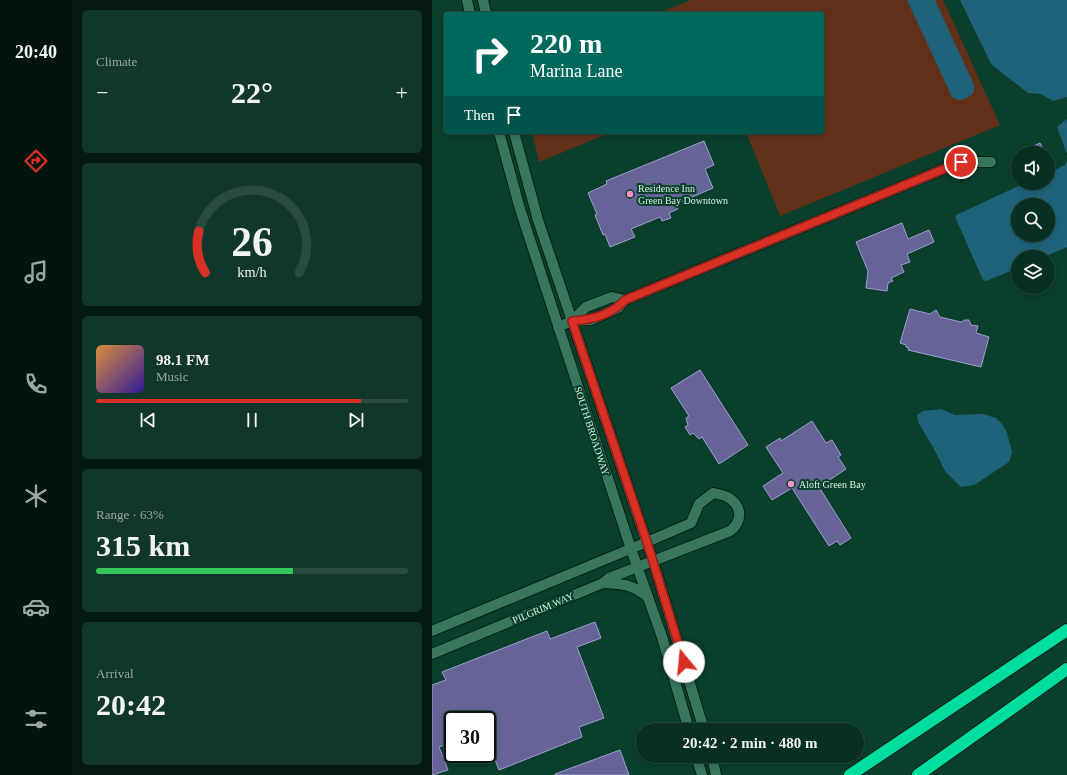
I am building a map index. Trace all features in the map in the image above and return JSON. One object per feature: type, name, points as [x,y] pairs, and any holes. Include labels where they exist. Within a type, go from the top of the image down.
[{"type":"highway","points":[[850,775],[1067,630]]},
{"type":"highway","points":[[918,775],[1067,669]]},
{"type":"street","points":[[467,0],[470,12]]},
{"type":"street","points":[[483,0],[486,12]]},
{"type":"street","name":"SOUTH BROADWAY","points":[[499,134],[512,185],[631,549],[662,637],[687,723]]},
{"type":"street","name":"SOUTH BROADWAY","points":[[515,134],[538,220],[647,542],[702,723]]},
{"type":"street","points":[[558,327],[572,321],[586,307],[592,304],[612,297],[625,300],[961,162],[991,162]]},
{"type":"street","name":"PILGRIM WAY","points":[[432,631],[691,523],[700,504],[713,493],[730,498],[740,515],[739,522],[730,531],[637,566],[609,578],[603,583],[432,654]]},
{"type":"street","points":[[603,583],[616,583],[630,586],[648,597]]},
{"type":"street","points":[[698,763],[702,775]]},
{"type":"street","points":[[713,763],[716,775]]},
{"type":"shaded area","points":[[691,0],[943,0],[1000,125],[780,216],[747,134],[824,134],[824,12],[662,12]]},
{"type":"shaded area","points":[[532,134],[607,134],[539,162]]},
{"type":"water","points":[[907,0],[935,0],[974,85],[974,92],[969,97],[958,100],[952,97]]},
{"type":"water","points":[[960,0],[1067,0],[1067,97],[1053,101],[1041,94],[1028,93],[991,64]]},
{"type":"water","points":[[1067,119],[1067,154],[1057,127]]},
{"type":"water","points":[[1067,161],[1067,247],[1055,252],[1055,250],[1011,250],[1011,271],[986,281],[983,280],[956,219],[956,215],[1011,189],[1055,190],[1055,170],[1065,165]]},
{"type":"water","points":[[941,409],[955,415],[983,414],[996,418],[1003,425],[1007,433],[1012,452],[1009,462],[974,485],[961,487],[945,471],[918,422],[917,415],[923,411]]},
{"type":"building","name":"Residence Inn Green Bay Downtown","points":[[704,141],[714,165],[705,169],[713,188],[676,204],[678,209],[669,213],[671,218],[662,221],[660,217],[631,229],[635,237],[610,247],[605,234],[603,235],[595,215],[597,214],[588,193],[607,184],[606,181]]},
{"type":"building","points":[[1040,143],[1042,146],[1033,146]]},
{"type":"building","points":[[902,223],[908,239],[929,230],[934,242],[907,254],[910,262],[901,265],[904,272],[891,278],[893,281],[888,283],[887,291],[866,288],[868,271],[856,242]]},
{"type":"building","points":[[910,309],[930,314],[936,310],[940,317],[961,322],[969,320],[971,325],[978,326],[976,333],[989,337],[981,367],[908,350],[909,348],[906,347],[906,345],[900,343]]},
{"type":"building","points":[[700,370],[748,445],[719,464],[702,437],[699,439],[693,433],[690,435],[685,427],[688,425],[686,418],[689,416],[671,388]]},
{"type":"building","name":"Aloft Green Bay","points":[[812,421],[826,443],[832,440],[841,455],[838,457],[846,469],[819,487],[851,538],[840,545],[837,541],[829,546],[792,488],[772,500],[763,486],[783,473],[766,447],[780,438],[781,441]]},
{"type":"building","points":[[595,622],[601,638],[577,647],[604,718],[579,727],[582,737],[499,770],[496,762],[496,711],[444,711],[444,745],[439,747],[448,770],[432,775],[432,685],[446,680],[442,672],[547,631],[550,639]]},
{"type":"building","points":[[620,750],[629,775],[555,775],[555,774]]},
{"type":"place","name":"Residence Inn Green Bay Downtown","points":[[630,194]]},
{"type":"place","name":"Aloft Green Bay","points":[[791,484]]},
{"type":"route","points":[[684,662],[647,542],[572,321],[591,320],[618,308],[625,300],[961,162]]}]
